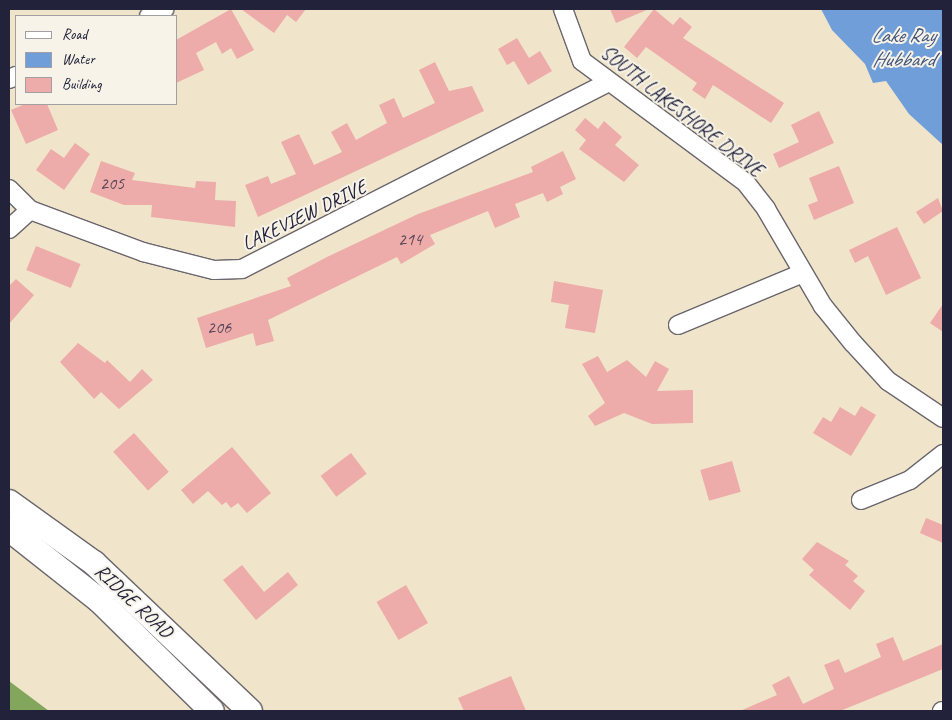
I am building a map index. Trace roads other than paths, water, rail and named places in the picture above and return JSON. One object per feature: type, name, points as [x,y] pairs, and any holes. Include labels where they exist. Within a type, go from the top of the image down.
[{"type":"main road","name":"RIDGE ROAD","points":[[9,502],[94,563],[236,707]]},
{"type":"main road","name":"RIDGE ROAD","points":[[9,529],[81,584],[212,711]]},
{"type":"street","points":[[151,15],[166,9]]},
{"type":"street","name":"SOUTH LAKESHORE DRIVE","points":[[562,9],[582,61],[607,83],[746,183],[766,209],[829,314],[888,381],[943,418]]},
{"type":"street","name":"LAKEVIEW DRIVE","points":[[9,189],[30,210],[182,264],[214,270],[242,268],[607,83]]},
{"type":"street","points":[[9,229],[30,210]]},
{"type":"street","points":[[678,325],[803,273]]},
{"type":"street","points":[[862,500],[910,480],[943,454]]},
{"type":"water","name":"Lake Ray Hubbard","points":[[821,9],[943,9],[943,145],[909,114],[886,81],[873,83],[865,64],[832,30]]}]
